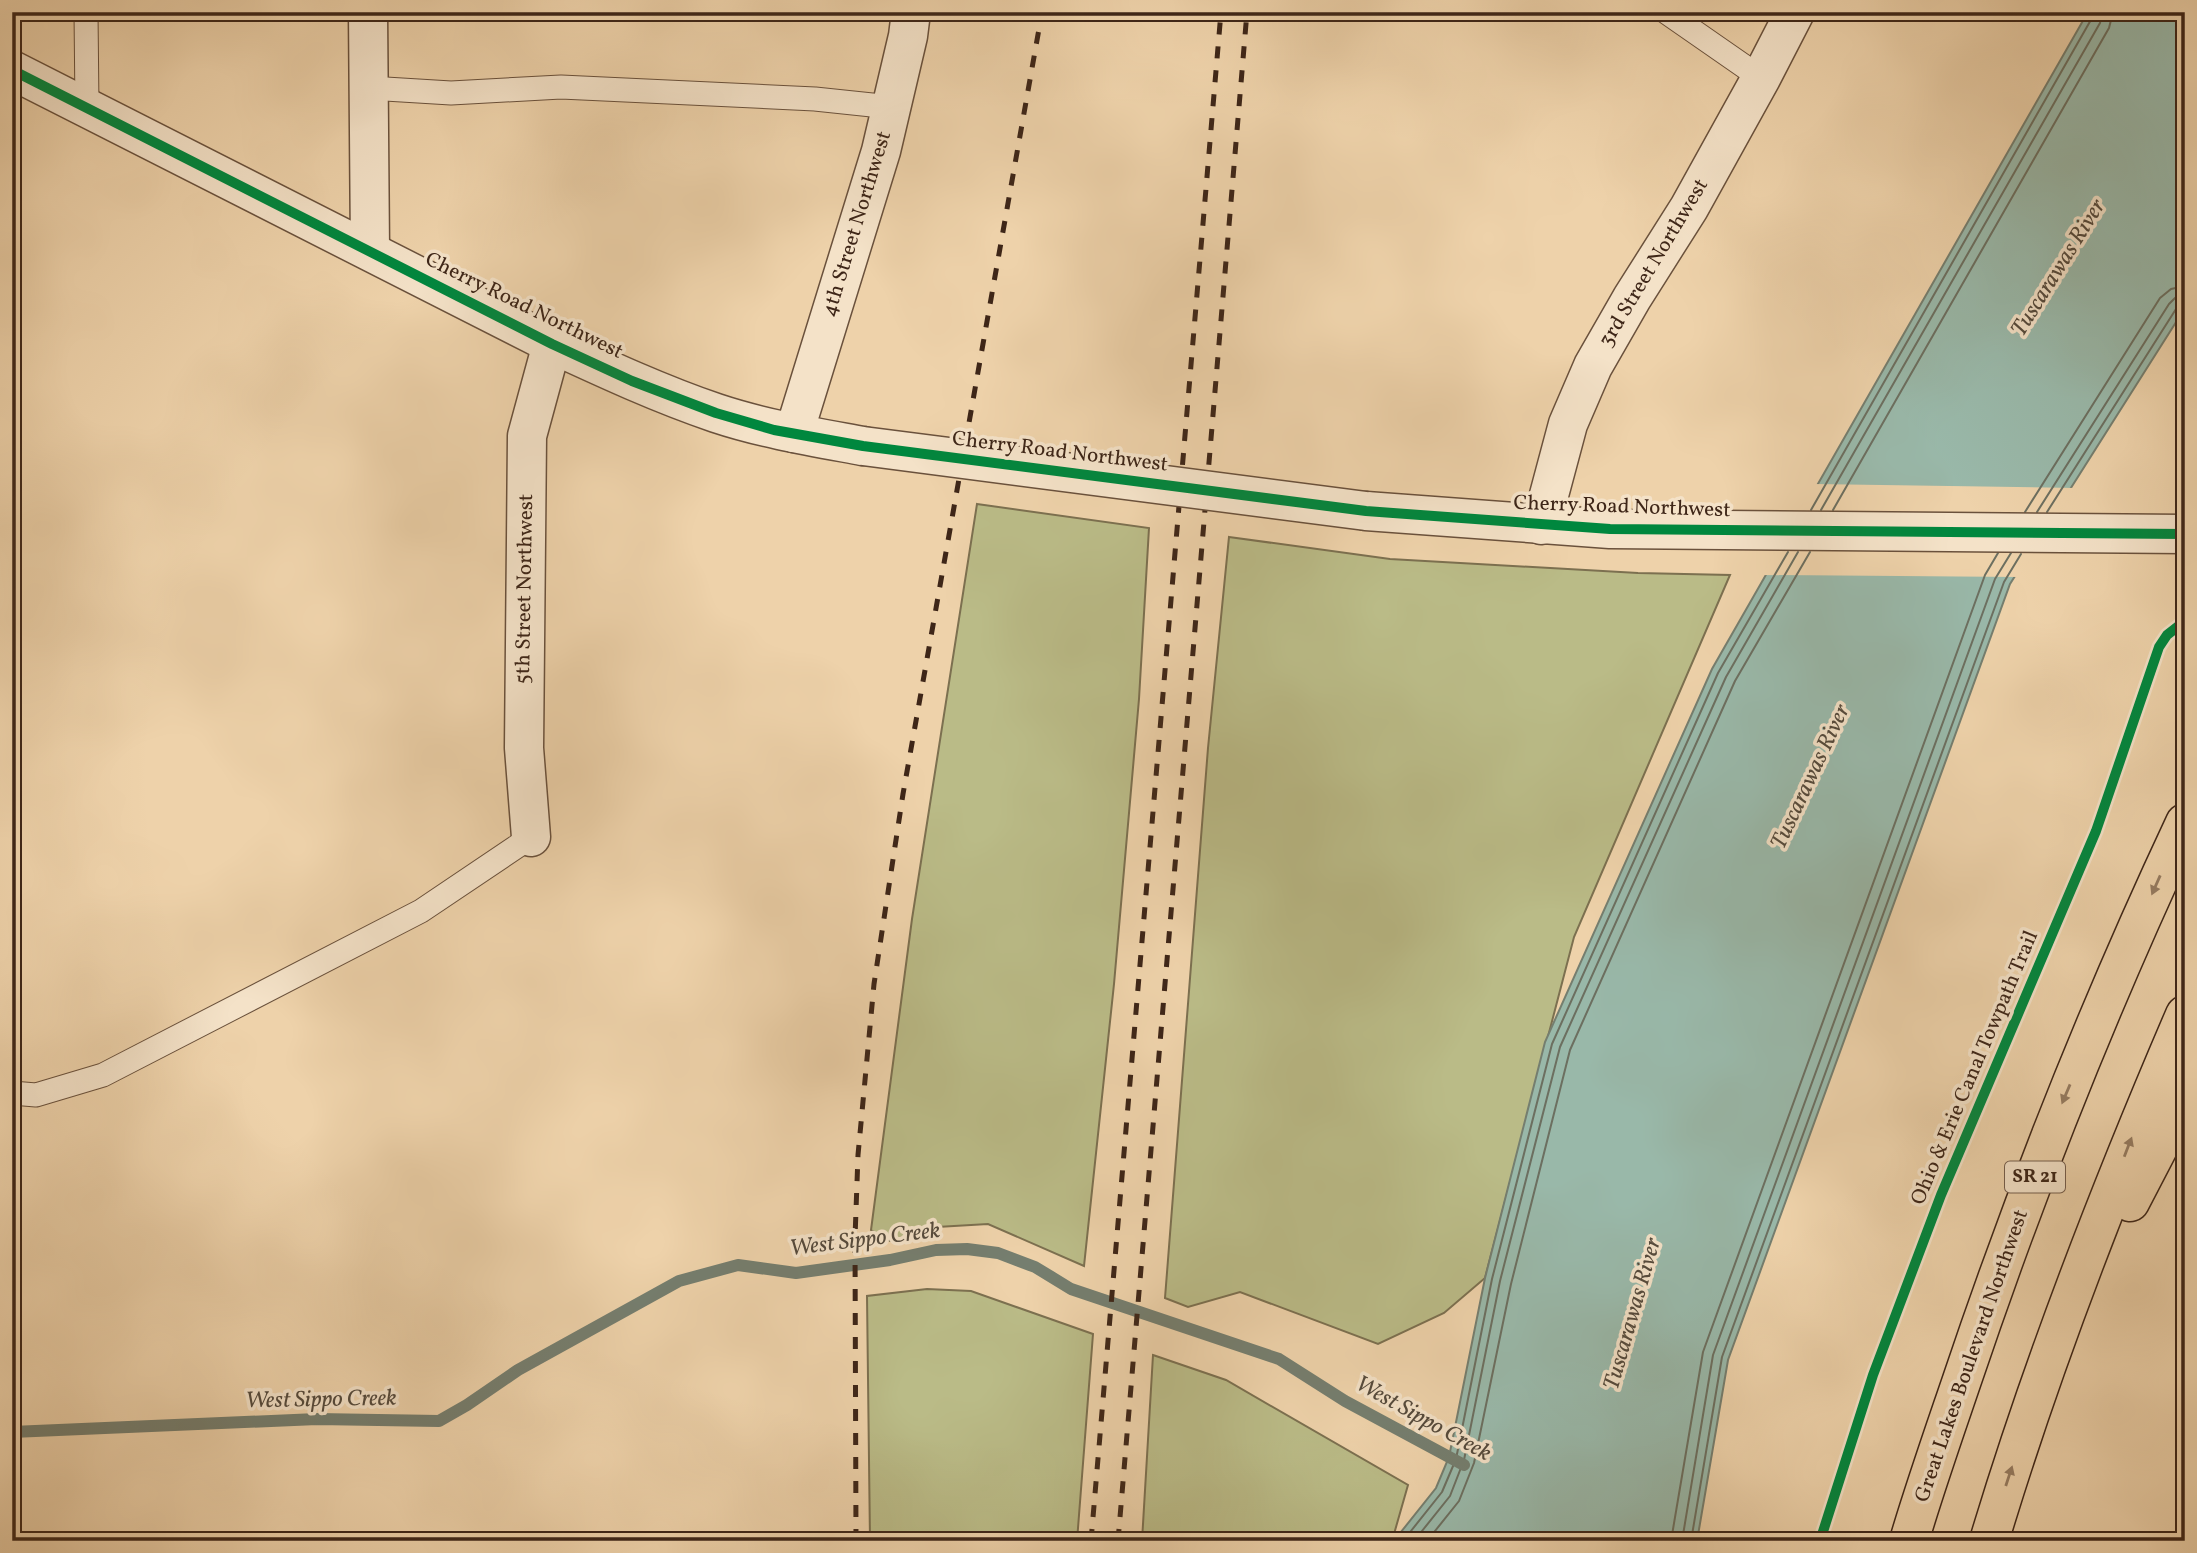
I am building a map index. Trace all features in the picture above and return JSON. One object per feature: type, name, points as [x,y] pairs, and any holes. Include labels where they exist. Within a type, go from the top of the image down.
[{"type":"highway","name":"Great Lakes Boulevard Northwest","points":[[1909,1541],[1985,1312],[2059,1113],[2117,973],[2185,824]]},
{"type":"highway","points":[[1989,1541],[2008,1478],[2081,1269],[2133,1135],[2185,1015]]},
{"type":"highway","points":[[2081,1269],[2127,1209],[2185,1096]]},
{"type":"street","points":[[368,12],[370,250]]},
{"type":"street","name":"4th Street Northwest","points":[[794,433],[881,151],[908,36],[911,12]]},
{"type":"street","name":"3rd Street Northwest","points":[[1541,525],[1569,424],[1593,366],[1689,208],[1795,12]]},
{"type":"street","name":"Cherry Road Northwest","points":[[12,70],[552,344],[632,381],[716,413],[774,430],[863,446],[1366,510],[1541,525],[1610,529],[2170,534]]},
{"type":"street","name":"5th Street Northwest","points":[[531,837],[524,748],[527,436],[552,344]]},
{"type":"lane","points":[[86,12],[87,108]]},
{"type":"lane","points":[[1667,12],[1761,78]]},
{"type":"lane","points":[[369,88],[451,93],[561,87],[816,99],[891,107]]},
{"type":"lane","points":[[12,1093],[36,1095],[103,1075],[421,911],[531,837]]},
{"type":"green space","points":[[977,504],[1149,528],[1139,699],[1114,984],[1084,1266],[988,1224],[937,1227],[890,1241],[871,1230],[912,919]]},
{"type":"green space","points":[[1229,537],[1390,559],[1638,573],[1730,575],[1574,937],[1485,1278],[1444,1313],[1378,1344],[1240,1292],[1188,1307],[1165,1298],[1208,748]]},
{"type":"green space","points":[[927,1289],[971,1291],[1093,1334],[1077,1541],[870,1541],[867,1296]]},
{"type":"green space","points":[[1153,1355],[1226,1380],[1408,1485],[1392,1541],[1142,1541]]},
{"type":"water","name":"Tuscarawas River","points":[[2088,12],[2185,12],[2185,308],[2010,584],[1728,1360],[1697,1541],[1396,1541],[1436,1488],[1449,1457],[1485,1278],[1545,1042],[1712,669]]},
{"type":"pier","points":[[1814,484],[2075,488],[2019,577],[1762,575]]},
{"type":"waterway","name":"West Sippo Creek","points":[[12,1432],[317,1419],[439,1421],[518,1370],[679,1281],[738,1265],[796,1273],[890,1260],[936,1250],[967,1249],[998,1253],[1035,1267],[1071,1289],[1279,1359],[1345,1401],[1464,1465]]},
{"type":"railway","points":[[856,1541],[855,1238],[858,1155],[874,984],[903,794],[1042,12]]},
{"type":"railway","points":[[1091,1541],[1221,12]]},
{"type":"railway","points":[[1118,1541],[1247,12]]},
{"type":"cycle path","points":[[12,70],[552,344],[632,381],[716,413],[774,430],[863,446],[1366,511],[1610,529],[2185,534]]},
{"type":"cycle path","name":"Ohio & Erie Canal Towpath Trail","points":[[1820,1541],[1873,1375],[1941,1195],[2096,831],[2159,647],[2167,635],[2185,621]]}]
